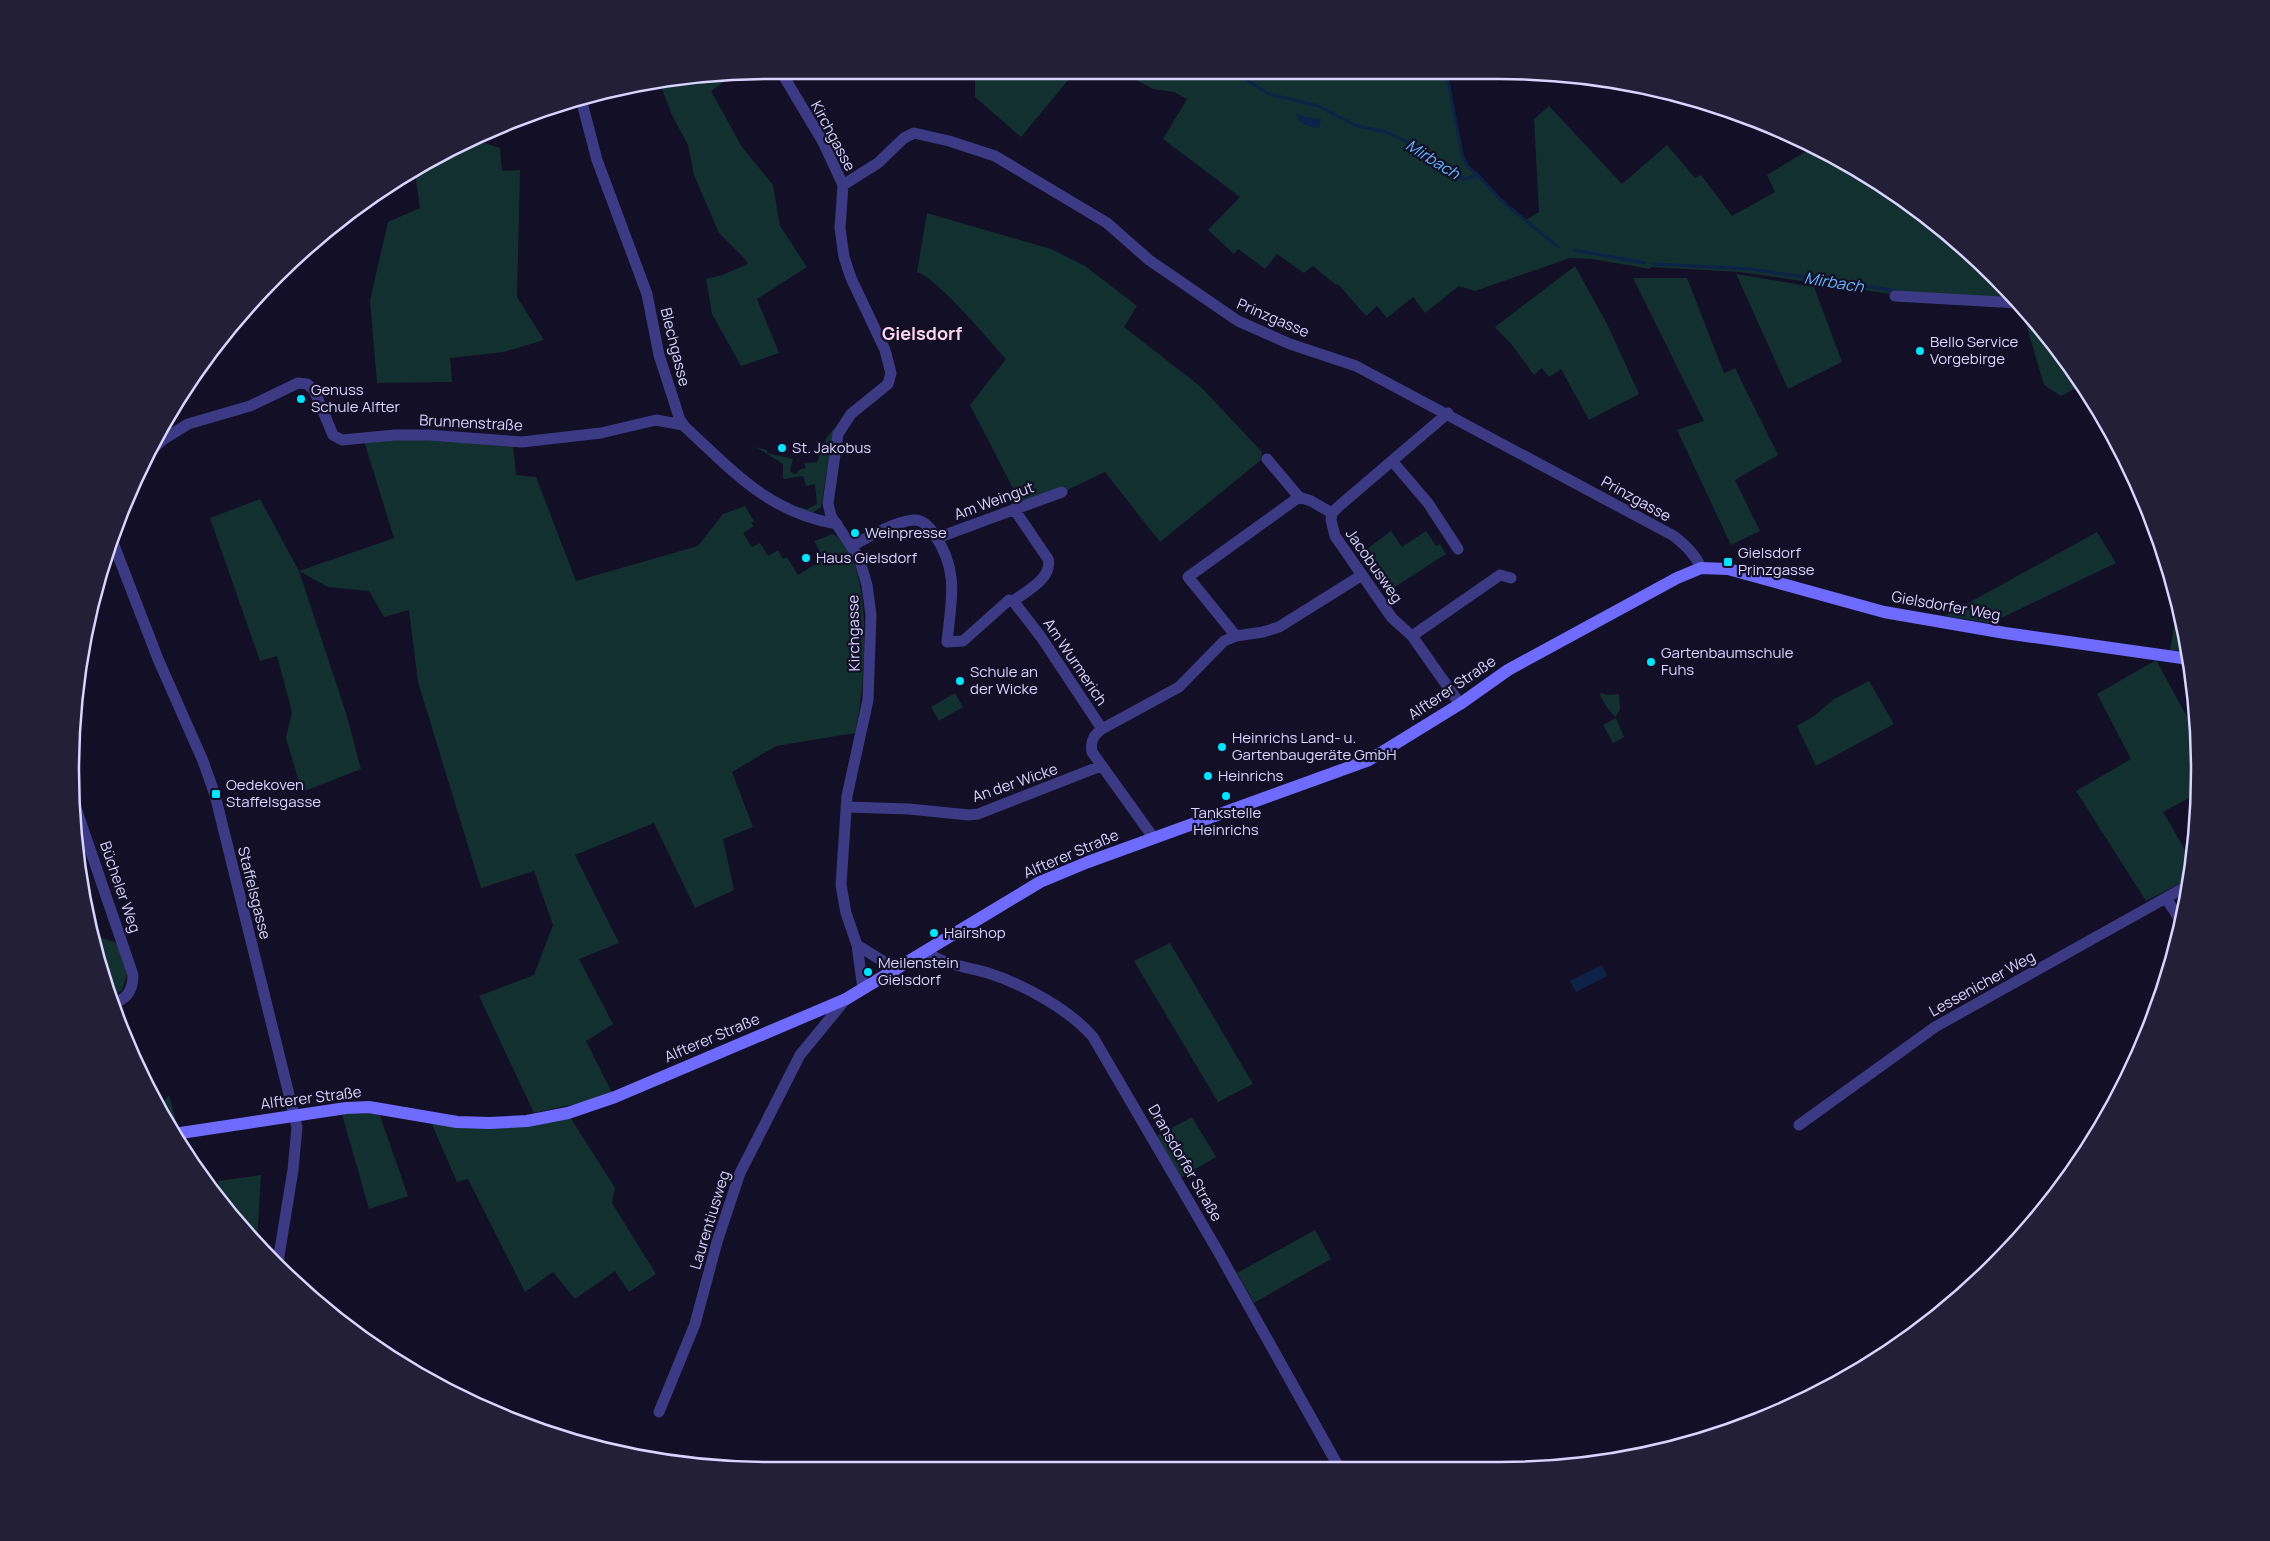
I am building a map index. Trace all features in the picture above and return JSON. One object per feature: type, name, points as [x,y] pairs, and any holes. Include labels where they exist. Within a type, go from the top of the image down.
[{"type":"street","name":"Kirchgasse","points":[[785,79],[822,142],[843,185],[840,228],[844,257],[881,341],[891,373],[888,384],[851,414],[838,434],[834,447],[828,503],[830,513],[852,546],[864,571],[870,601],[871,669],[866,714],[846,807],[841,894],[857,945],[863,989]]},
{"type":"street","name":"Blechgasse","points":[[582,105],[597,160],[647,294],[659,355],[683,425],[764,498],[802,516],[837,524]]},
{"type":"street","name":"Prinzgasse","points":[[843,185],[878,163],[904,138],[914,133],[931,135],[1008,162],[1107,223],[1149,260],[1238,321],[1290,344],[1356,366],[1448,413],[1674,536],[1688,547],[1696,557],[1701,568]]},
{"type":"street","points":[[1895,296],[2009,302]]},
{"type":"street","name":"Brunnenstraße","points":[[163,440],[188,424],[250,406],[298,382],[307,384],[314,390],[333,435],[342,440],[394,435],[522,442],[601,433],[656,420],[683,425]]},
{"type":"street","points":[[1267,459],[1299,497],[1311,500],[1332,513],[1448,413]]},
{"type":"street","points":[[1393,462],[1428,504],[1458,549]]},
{"type":"street","name":"Am Weingut","points":[[937,538],[1062,492]]},
{"type":"street","points":[[1236,636],[1188,577],[1299,497]]},
{"type":"street","points":[[852,546],[872,535],[915,520],[928,526],[948,559],[953,574],[947,642],[963,641],[1009,600],[1013,601],[1046,575],[1050,565],[1048,559],[1014,509]]},
{"type":"street","name":"Jacobusweg","points":[[1332,513],[1333,532],[1392,618],[1412,636],[1460,704]]},
{"type":"street","name":"Staffelsgasse","points":[[115,548],[158,659],[203,762],[215,795],[297,1126],[294,1160],[279,1258]]},
{"type":"street","name":"Gielsdorfer Weg","points":[[1701,568],[1714,567],[1733,570],[1840,601],[1918,619],[2181,658]]},
{"type":"street","name":"Alfterer Straße","points":[[181,1133],[346,1108],[369,1107],[457,1122],[527,1121],[568,1113],[615,1097],[846,999],[927,952],[1040,882],[1153,837],[1368,760],[1460,704],[1508,670],[1677,578],[1701,568]]},
{"type":"street","points":[[1102,729],[1179,687],[1224,641],[1236,636],[1263,632],[1279,627],[1362,575]]},
{"type":"street","points":[[1412,636],[1500,575],[1511,578]]},
{"type":"street","name":"Am Wurmerich","points":[[1013,601],[1041,637],[1102,729],[1097,732],[1091,743],[1092,752],[1153,837]]},
{"type":"street","name":"An der Wicke","points":[[846,807],[978,814],[1101,766]]},
{"type":"street","name":"Bücheler Weg","points":[[81,822],[133,975],[133,985],[130,992],[123,1000],[118,1001]]},
{"type":"street","name":"Lessenicher Weg","points":[[1799,1124],[1935,1027],[2180,890]]},
{"type":"street","points":[[2166,898],[2176,914]]},
{"type":"street","points":[[857,945],[897,970]]},
{"type":"street","name":"Dransdorfer Straße","points":[[927,952],[937,960],[999,977],[1030,992],[1080,1022],[1094,1037],[1214,1244],[1336,1462]]},
{"type":"street","name":"Laurentiusweg","points":[[659,1412],[695,1324],[726,1214],[740,1173],[794,1064],[846,999]]},
{"type":"green space","points":[[975,79],[1069,79],[1021,137],[975,97]]},
{"type":"green space","points":[[1134,79],[1448,79],[1465,161],[1489,188],[1526,220],[1539,212],[1534,119],[1549,106],[1622,184],[1667,145],[1695,178],[1701,175],[1732,216],[1775,192],[1767,175],[1807,151],[1845,171],[1884,195],[1921,222],[1956,250],[2008,301],[1897,295],[1740,272],[1651,267],[1650,269],[1592,259],[1570,258],[1475,291],[1459,286],[1425,313],[1413,297],[1387,318],[1377,306],[1366,316],[1338,284],[1336,285],[1313,266],[1304,273],[1277,254],[1265,269],[1238,249],[1234,254],[1208,230],[1240,197],[1163,139],[1187,99],[1174,92],[1153,89]]},
{"type":"green space","points":[[726,80],[711,91],[742,147],[773,185],[780,226],[807,267],[757,299],[779,353],[741,366],[712,314],[706,279],[722,275],[748,264],[719,233],[694,175],[688,145],[672,115],[662,88]]},
{"type":"green space","points":[[482,142],[500,148],[502,171],[520,170],[517,297],[544,340],[504,352],[450,358],[452,382],[377,383],[370,300],[388,222],[420,208],[416,177]]},
{"type":"green space","points":[[927,213],[1051,249],[1085,266],[1137,306],[1124,327],[1201,387],[1262,452],[1261,460],[1160,542],[1105,472],[1067,490],[1065,486],[1020,502],[970,405],[1006,359],[950,297],[917,272]]},
{"type":"green space","points":[[1575,266],[1607,324],[1639,394],[1589,420],[1561,369],[1549,377],[1542,368],[1534,375],[1512,345],[1495,327]]},
{"type":"green space","points":[[1736,274],[1814,287],[1842,362],[1788,389]]},
{"type":"green space","points":[[1633,278],[1687,278],[1724,373],[1735,368],[1778,455],[1735,480],[1760,531],[1731,545],[1677,430],[1704,421]]},
{"type":"green space","points":[[2025,320],[2076,388],[2061,396],[2044,385]]},
{"type":"green space","points":[[834,428],[821,507],[812,513],[794,506],[807,509],[817,504],[815,484],[806,486],[803,476],[783,479],[783,464],[756,447],[767,450],[767,453],[793,459],[790,470],[796,474],[800,469],[806,468],[804,463],[817,462],[826,439]]},
{"type":"green space","points":[[402,439],[513,445],[516,475],[536,477],[576,581],[698,546],[723,514],[745,506],[754,521],[751,523],[754,526],[743,533],[752,547],[760,543],[768,556],[778,550],[783,559],[787,557],[798,575],[824,559],[814,541],[833,534],[847,548],[856,570],[862,597],[864,627],[862,688],[855,733],[776,746],[732,772],[753,827],[723,839],[734,890],[695,908],[654,823],[575,855],[619,943],[579,959],[613,1024],[586,1041],[612,1093],[585,1102],[534,1113],[479,996],[534,975],[553,925],[534,871],[481,888],[418,682],[409,610],[384,617],[369,591],[328,587],[299,571],[394,538],[364,441]]},
{"type":"green space","points":[[260,499],[299,571],[346,713],[361,769],[302,792],[286,738],[292,712],[277,656],[260,661],[210,518]]},
{"type":"green space","points":[[1391,531],[1402,547],[1426,531],[1436,546],[1440,544],[1446,554],[1390,590],[1363,552]]},
{"type":"green space","points":[[2097,532],[2116,563],[1991,623],[1945,616]]},
{"type":"green space","points":[[2175,622],[2180,651],[2170,650]]},
{"type":"green space","points":[[2156,660],[2190,721],[2190,797],[2163,812],[2186,852],[2182,883],[2146,901],[2076,791],[2131,759],[2097,694]]},
{"type":"green space","points":[[1869,681],[1894,724],[1816,766],[1797,726],[1814,716],[1834,699]]},
{"type":"green space","points":[[955,693],[963,707],[939,721],[931,707]]},
{"type":"green space","points":[[1601,693],[1608,695],[1619,694],[1620,710],[1615,717],[1606,706],[1600,695]]},
{"type":"green space","points":[[1616,718],[1624,737],[1613,743],[1603,725]]},
{"type":"green space","points":[[99,937],[118,943],[127,974],[122,990],[116,994]]},
{"type":"green space","points":[[1170,943],[1253,1084],[1218,1102],[1134,961]]},
{"type":"green space","points":[[169,1095],[177,1124],[171,1116],[163,1102]]},
{"type":"green space","points":[[379,1113],[408,1196],[369,1209],[342,1114]]},
{"type":"green space","points":[[570,1117],[615,1188],[612,1203],[656,1274],[629,1292],[615,1271],[575,1299],[553,1272],[525,1292],[468,1179],[457,1182],[431,1122],[467,1127],[501,1128],[534,1125]]},
{"type":"green space","points":[[1192,1117],[1216,1157],[1180,1178],[1157,1136]]},
{"type":"green space","points":[[261,1175],[257,1235],[222,1192],[219,1187],[218,1181]]},
{"type":"green space","points":[[1315,1230],[1331,1259],[1254,1303],[1237,1273]]},
{"type":"water","points":[[1297,113],[1305,117],[1321,119],[1319,129],[1302,123]]},
{"type":"water","points":[[1602,965],[1607,976],[1576,992],[1570,981]]},
{"type":"waterway","name":"Mirbach","points":[[1245,79],[1269,94],[1318,106],[1357,126],[1386,132],[1408,142],[1438,161],[1451,174],[1464,179],[1478,175],[1501,200],[1558,247]]},
{"type":"waterway","points":[[1448,79],[1462,154],[1468,167],[1478,175]]},
{"type":"waterway","name":"Mirbach","points":[[1574,250],[1645,263]]},
{"type":"waterway","name":"Mirbach","points":[[1653,264],[1750,269],[1898,291]]},
{"type":"place","name":"Bello Service Vorgebirge","points":[[1920,351]]},
{"type":"place","name":"Genuss Schule Alfter","points":[[301,399]]},
{"type":"place","name":"St. Jakobus","points":[[782,448]]},
{"type":"place","name":"Weinpresse","points":[[855,533]]},
{"type":"place","name":"Haus Gielsdorf","points":[[806,558]]},
{"type":"place","name":"Gielsdorf Prinzgasse","points":[[1728,562]]},
{"type":"place","name":"Gartenbaumschule Fuhs","points":[[1651,662]]},
{"type":"place","name":"Schule an der Wicke","points":[[960,681]]},
{"type":"place","name":"Heinrichs Land- u. Gartenbaugeräte GmbH","points":[[1222,747]]},
{"type":"place","name":"Heinrichs","points":[[1208,776]]},
{"type":"place","name":"Oedekoven Staffelsgasse","points":[[216,794]]},
{"type":"place","name":"Tankstelle Heinrichs","points":[[1226,796]]},
{"type":"place","name":"Hairshop","points":[[934,933]]},
{"type":"place","name":"Meilenstein Gielsdorf","points":[[868,972]]},
{"type":"district","name":"Gielsdorf","points":[[922,334]]}]
